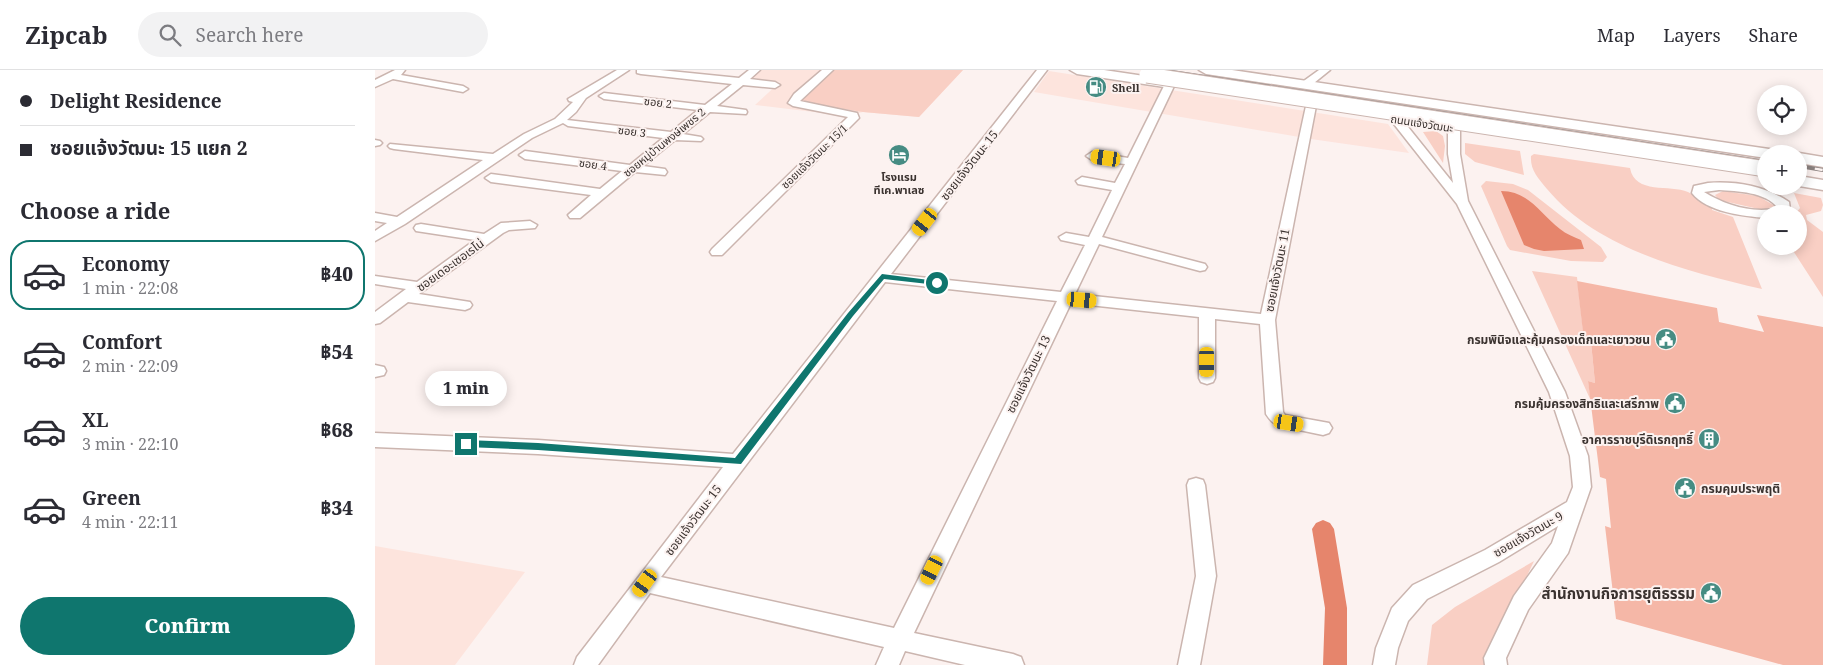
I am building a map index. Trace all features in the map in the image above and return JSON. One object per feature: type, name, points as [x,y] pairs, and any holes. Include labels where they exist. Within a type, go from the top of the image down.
[{"type":"main road","name":"ถนนแจ้งวัฒนะ","points":[[1077,70],[1173,77],[1757,157]]},
{"type":"main road","name":"ถนนแจ้งวัฒนะ","points":[[1114,70],[1757,168]]},
{"type":"main road","name":"ถนนแจ้งวัฒนะ","points":[[1213,71],[1757,152]]},
{"type":"main road","name":"ถนนแจ้งวัฒนะ","points":[[1173,77],[1311,106],[1757,175]]},
{"type":"main road","points":[[1371,115],[1381,114],[1386,107],[1383,100],[1372,95]]},
{"type":"main road","points":[[1454,128],[1455,107]]},
{"type":"main road","points":[[1514,138],[1504,134],[1497,124],[1506,118],[1519,116]]},
{"type":"main road","points":[[1807,159],[1823,162]]},
{"type":"main road","points":[[1807,164],[1823,167]]},
{"type":"main road","points":[[1807,175],[1823,178]]},
{"type":"main road","points":[[1807,182],[1823,185]]},
{"type":"street","points":[[375,84],[403,70]]},
{"type":"street","points":[[375,237],[528,136],[547,129],[578,104],[582,96],[624,70]]},
{"type":"street","points":[[641,70],[775,85]]},
{"type":"street","name":"ซอยหมู่บ้านพงษ์เพชร 2","points":[[575,215],[755,70]]},
{"type":"street","name":"ซอยแจ้งวัฒนะ 15/1","points":[[717,252],[853,118],[853,115],[845,113],[793,103],[793,100],[828,70]]},
{"type":"street","name":"ซอยแจ้งวัฒนะ 15","points":[[585,665],[737,462],[1042,70]]},
{"type":"street","points":[[1305,85],[1325,70]]},
{"type":"street","points":[[391,76],[463,89]]},
{"type":"street","name":"ซอยแจ้งวัฒนะ 13","points":[[887,665],[1173,77]]},
{"type":"street","name":"ซอย 2","points":[[603,96],[742,112]]},
{"type":"street","name":"ซอยแจ้งวัฒนะ 11","points":[[1311,106],[1267,320],[1275,414],[1280,420],[1323,428]]},
{"type":"street","name":"ซอยแจ้งวัฒนะ 9","points":[[1383,665],[1387,648],[1400,615],[1420,592],[1492,556],[1576,506],[1582,487],[1579,456],[1563,408],[1538,351],[1518,316],[1463,203],[1396,119]]},
{"type":"street","name":"ซอย 3","points":[[568,123],[697,139]]},
{"type":"street","name":"ซอยแจ้งวัฒนะ 9","points":[[1454,128],[1454,154],[1463,203]]},
{"type":"street","points":[[394,146],[496,158]]},
{"type":"street","name":"ซอย 4","points":[[525,155],[661,172]]},
{"type":"street","points":[[1092,156],[1132,162]]},
{"type":"street","points":[[491,178],[601,193]]},
{"type":"street","points":[[1082,181],[1120,188]]},
{"type":"street","points":[[1708,186],[1727,186],[1765,194],[1785,205],[1784,210],[1767,214],[1743,212],[1709,202],[1699,193],[1698,189],[1708,186]]},
{"type":"street","points":[[375,217],[400,220]]},
{"type":"street","name":"ซอยเดอะเซอเรโน่","points":[[375,319],[505,226],[530,224]]},
{"type":"street","points":[[421,228],[487,238]]},
{"type":"street","points":[[1066,237],[1094,240],[1200,267]]},
{"type":"street","points":[[882,277],[1267,320]]},
{"type":"street","points":[[375,280],[419,287]]},
{"type":"street","points":[[406,297],[465,305]]},
{"type":"street","points":[[1207,313],[1207,378]]},
{"type":"street","points":[[375,440],[538,447],[737,462]]},
{"type":"street","points":[[1189,665],[1206,576],[1196,485]]},
{"type":"street","points":[[1496,665],[1495,658],[1521,603],[1561,548],[1576,506]]},
{"type":"street","points":[[645,583],[1013,665]]},
{"type":"shaded area","points":[[761,70],[963,70],[919,117],[863,112],[847,116],[755,105],[780,82],[752,78]]},
{"type":"shaded area","points":[[834,70],[963,70],[919,117],[863,112],[799,102],[800,99]]},
{"type":"shaded area","points":[[1049,71],[1388,124],[1409,153],[1311,139],[1034,92]]},
{"type":"shaded area","points":[[1436,131],[1443,136],[1445,146],[1443,163],[1423,132]]},
{"type":"shaded area","points":[[1465,143],[1520,151],[1524,175],[1475,162],[1465,154]]},
{"type":"shaded area","points":[[1534,154],[1630,168],[1633,176],[1639,182],[1654,187],[1688,192],[1712,207],[1712,210],[1733,217],[1762,289],[1675,266],[1617,243],[1591,228],[1568,210],[1535,174],[1531,161],[1531,156]]},
{"type":"shaded area","points":[[1486,181],[1513,184],[1528,190],[1601,247],[1607,257],[1603,262],[1571,261],[1510,250],[1481,186]]},
{"type":"shaded area","points":[[1501,191],[1511,192],[1527,199],[1562,231],[1581,240],[1584,249],[1544,251],[1524,245]]},
{"type":"shaded area","points":[[1723,191],[1758,196],[1773,205],[1757,205],[1757,209],[1719,200],[1715,195]]},
{"type":"shaded area","points":[[1795,195],[1821,198],[1823,205],[1821,211],[1807,215],[1807,205],[1799,205]]},
{"type":"shaded area","points":[[1807,220],[1823,232],[1823,297],[1796,255],[1807,255]]},
{"type":"shaded area","points":[[1532,271],[1577,277],[1584,340],[1591,342],[1595,383],[1588,381],[1591,401]]},
{"type":"shaded area","points":[[375,546],[525,572],[455,665],[375,665]]},
{"type":"shaded area","points":[[1534,561],[1485,665],[1427,665],[1432,625],[1455,607]]},
{"type":"building","name":"อาคารราชบุรีดิเรกฤทธิ์","points":[[1577,281],[1717,308],[1719,322],[1764,332],[1757,315],[1823,327],[1823,665],[1783,665],[1616,619],[1605,526],[1611,528],[1606,479],[1600,477],[1588,381],[1595,383],[1591,342],[1584,341]]},
{"type":"waterway","points":[[1323,529],[1336,608],[1335,665]]},
{"type":"railway","points":[[1159,70],[1757,161]]},
{"type":"railway","points":[[1807,167],[1823,170]]},
{"type":"place","name":"Shell","points":[[1096,87]]},
{"type":"place","name":"โรงแรม ทีเค.พาเลซ","points":[[899,155]]},
{"type":"place","name":"กรมพินิจและคุ้มครองเด็กและเยาวชน","points":[[1666,339]]},
{"type":"place","name":"กรมคุ้มครองสิทธิและเสรีภาพ","points":[[1675,403]]},
{"type":"place","name":"อาคารราชบุรีดิเรกฤทธิ์","points":[[1709,439]]},
{"type":"place","name":"กรมคุมประพฤติ","points":[[1685,488]]},
{"type":"place","name":"สำนักงานกิจการยุติธรรม","points":[[1711,593]]},
{"type":"route","points":[[466,444],[538,447],[737,462],[851,314],[882,277],[937,283]]}]
